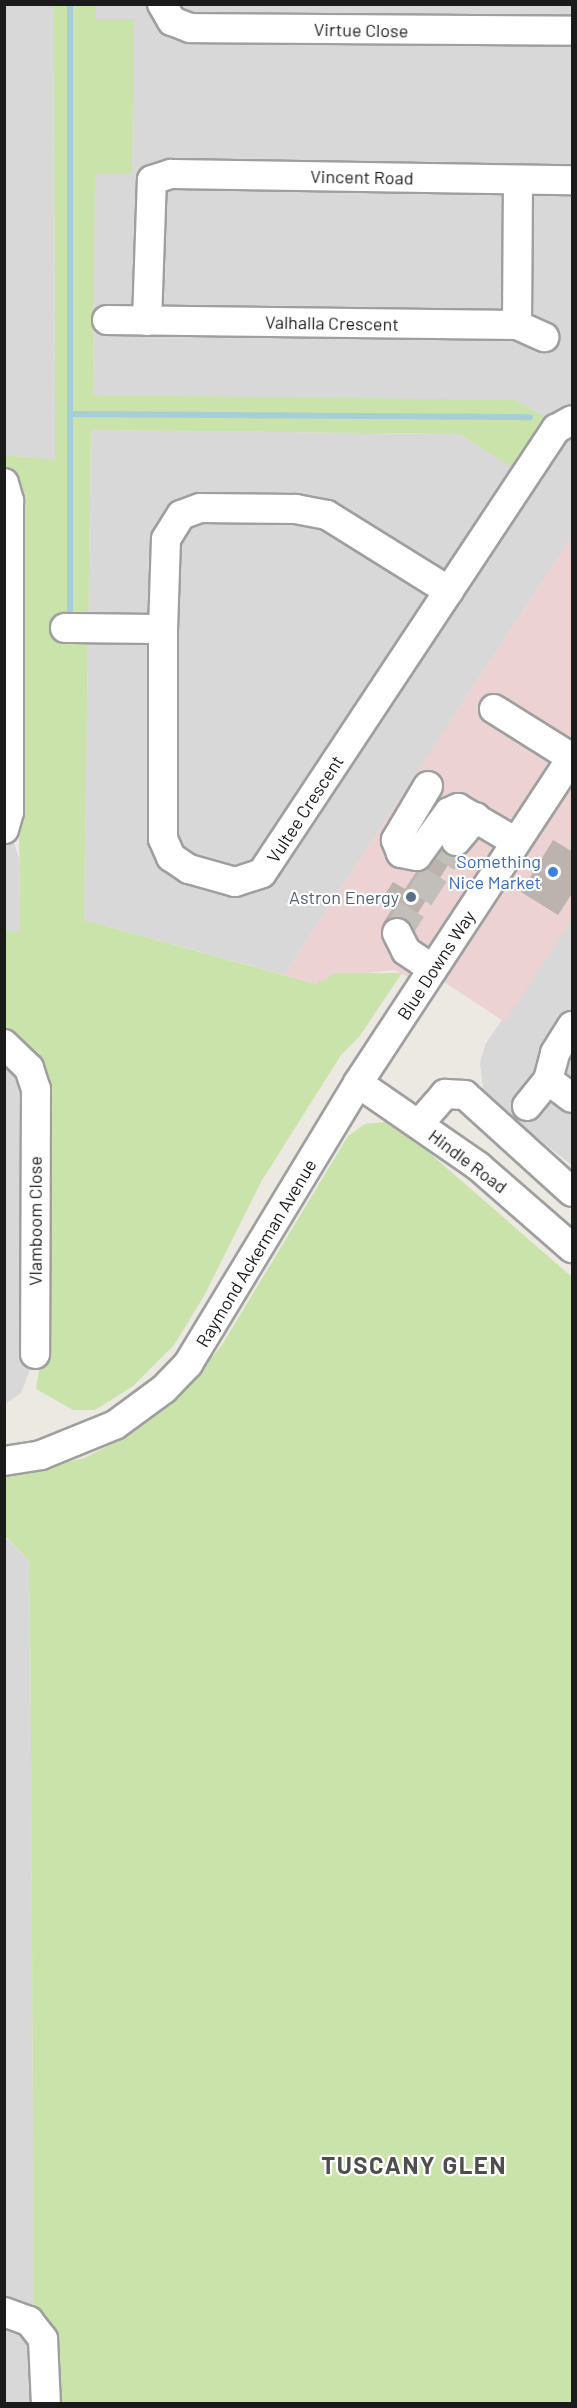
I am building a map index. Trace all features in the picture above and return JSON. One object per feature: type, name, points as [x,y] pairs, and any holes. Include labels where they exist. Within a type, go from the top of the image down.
[{"type":"street","name":"Virtue Close","points":[[162,4],[172,21],[190,28],[573,32]]},
{"type":"street","name":"Vincent Road","points":[[147,321],[152,180],[171,174],[573,180]]},
{"type":"street","points":[[516,326],[518,180]]},
{"type":"street","name":"Valhalla Crescent","points":[[107,320],[516,326],[544,337]]},
{"type":"street","name":"Vultee Crescent","points":[[449,591],[327,515],[296,509],[200,508],[181,515],[168,530],[163,629],[166,849],[189,869],[243,882],[266,868],[449,591],[556,429],[573,420]]},
{"type":"street","points":[[4,829],[9,812],[7,492]]},
{"type":"street","points":[[65,628],[163,629]]},
{"type":"street","points":[[494,709],[572,758]]},
{"type":"street","name":"Blue Downs Way","points":[[358,1083],[572,758]]},
{"type":"street","points":[[428,786],[396,840],[398,851],[417,856],[453,809],[476,816],[516,842]]},
{"type":"street","points":[[456,841],[476,816]]},
{"type":"street","points":[[397,933],[406,951],[433,969]]},
{"type":"street","points":[[527,1106],[548,1080],[555,1053],[573,1026]]},
{"type":"street","name":"Vlamboom Close","points":[[4,1044],[29,1068],[36,1089],[35,1354]]},
{"type":"street","points":[[548,1080],[573,1098]]},
{"type":"street","name":"Hindle Road","points":[[358,1083],[478,1166],[573,1248]]},
{"type":"street","name":"Raymond Ackerman Avenue","points":[[4,1461],[41,1455],[115,1425],[164,1389],[188,1364],[358,1083]]},
{"type":"street","points":[[419,1124],[445,1094],[465,1095],[573,1192]]},
{"type":"street","points":[[17,2316],[45,2347],[46,2403]]},
{"type":"shaded area","points":[[5,5],[54,5],[55,461],[5,455]]},
{"type":"shaded area","points":[[96,5],[572,5],[572,536],[284,975],[84,920],[91,430],[459,434],[524,474],[471,401],[93,395],[95,174],[132,174],[133,19],[96,19]]},
{"type":"shaded area","points":[[4,482],[8,826],[19,858],[20,934],[4,930]]},
{"type":"shaded area","points":[[572,536],[572,919],[505,1022],[429,972],[421,984],[395,970],[335,976],[316,984],[284,975]]},
{"type":"shaded area","points":[[572,919],[572,1165],[484,1097],[480,1062],[486,1043]]},
{"type":"shaded area","points":[[4,1044],[30,1067],[36,1354],[21,1393],[5,1404]]},
{"type":"shaded area","points":[[4,1536],[30,1562],[34,2317],[47,2404],[4,2403]]},
{"type":"green space","points":[[54,5],[96,5],[96,19],[134,19],[132,174],[95,174],[93,395],[515,400],[550,420],[517,470],[459,434],[91,430],[84,920],[316,984],[336,973],[402,973],[359,1037],[341,1055],[261,1182],[204,1296],[174,1345],[133,1386],[95,1410],[73,1410],[36,1389],[42,1352],[44,1088],[5,1035],[5,930],[20,933],[16,488],[5,467],[5,455],[55,460]]},
{"type":"green space","points":[[385,1122],[404,1131],[572,1277],[572,2403],[53,2403],[34,2317],[30,1562],[5,1536],[5,1477],[84,1458],[130,1435],[172,1404],[222,1345],[348,1136],[365,1124]]},
{"type":"building","name":"Something Nice Market","points":[[553,840],[573,852],[573,892],[558,915],[521,892]]},
{"type":"building","points":[[442,849],[453,857],[411,924],[397,917],[383,923],[392,909],[380,902],[393,882],[405,889],[416,872],[430,866]]},
{"type":"waterway","points":[[70,4],[70,614]]},
{"type":"waterway","points":[[70,414],[530,417]]},
{"type":"tunnel","points":[[397,933],[456,841]]},
{"type":"place","name":"Something Nice Market","points":[[553,872]]},
{"type":"place","name":"Astron Energy","points":[[411,897]]},
{"type":"district","name":"TUSCANY GLEN","points":[[414,2165]]}]
